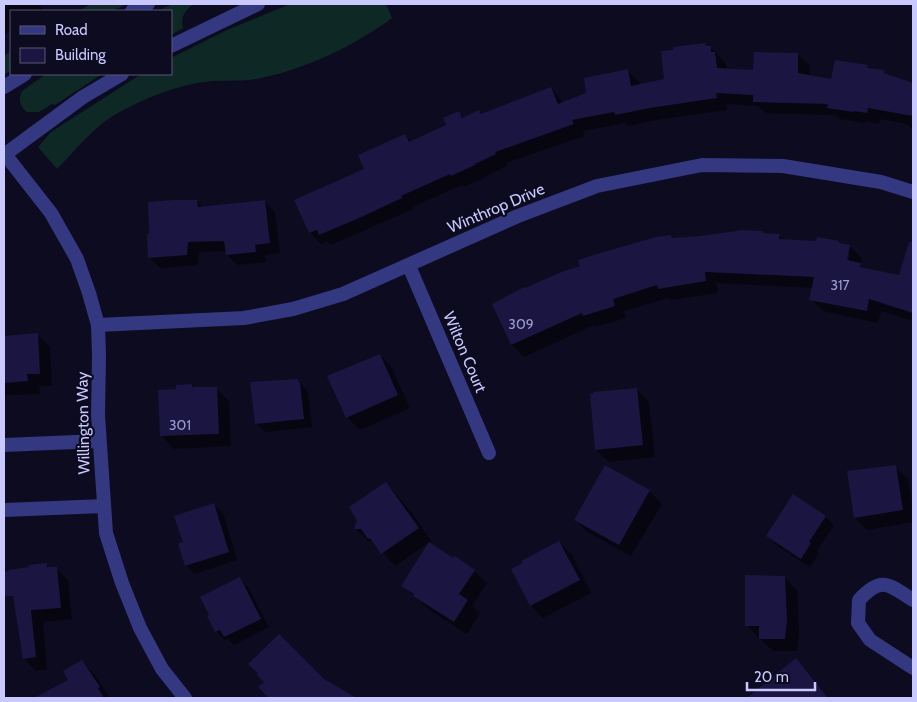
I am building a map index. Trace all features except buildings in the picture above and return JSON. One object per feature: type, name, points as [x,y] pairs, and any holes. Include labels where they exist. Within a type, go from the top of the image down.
[{"type":"street","points":[[134,10],[148,4]]},
{"type":"street","points":[[172,46],[258,4]]},
{"type":"street","points":[[4,87],[22,75]]},
{"type":"street","points":[[4,154],[83,97],[120,75]]},
{"type":"street","name":"Willington Way","points":[[4,154],[51,213],[77,259],[90,293],[98,325],[100,441],[106,533],[122,583],[140,628],[162,669],[185,698]]},
{"type":"street","name":"Winthrop Drive","points":[[98,325],[244,318],[293,309],[343,294],[518,216],[597,186],[702,166],[783,166],[881,182],[913,192]]},
{"type":"street","name":"Wilton Court","points":[[409,266],[489,453]]},
{"type":"street","points":[[4,445],[100,441]]},
{"type":"street","points":[[4,510],[104,506]]},
{"type":"street","points":[[913,600],[892,587],[880,584],[870,588],[859,600],[858,623],[870,640],[913,668]]},
{"type":"green space","points":[[91,4],[127,4],[114,10],[80,10]]},
{"type":"green space","points":[[173,4],[194,4],[184,14],[182,20],[183,28],[172,34],[172,10],[159,10]]},
{"type":"green space","points":[[290,4],[386,4],[392,18],[362,38],[330,55],[279,74],[255,79],[212,81],[188,85],[140,102],[109,118],[57,169],[38,147],[51,132],[140,75],[172,75],[172,58],[225,31]]},
{"type":"green space","points":[[10,52],[10,71],[4,75],[4,56]]},
{"type":"green space","points":[[45,75],[100,75],[55,105],[52,104],[39,112],[27,112],[23,108],[20,103],[22,91]]}]
